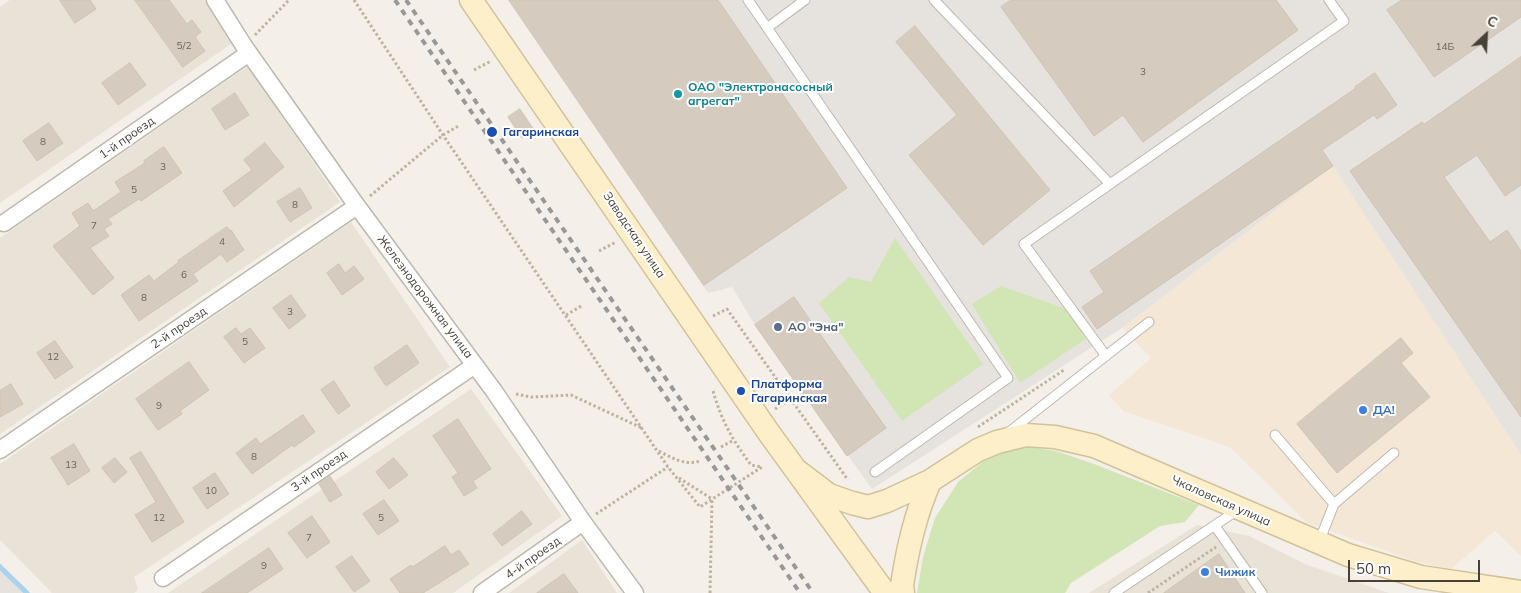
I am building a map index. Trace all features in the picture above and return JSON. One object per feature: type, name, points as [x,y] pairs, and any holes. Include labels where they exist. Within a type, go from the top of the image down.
[{"type":"main road","name":"Заводская улица","points":[[471,0],[796,470],[885,593]]},
{"type":"main road","name":"Чкаловская улица","points":[[871,506],[930,481],[978,450],[997,442],[1026,435],[1055,437],[1094,446],[1348,555],[1404,573],[1474,589],[1521,592]]},
{"type":"main road","points":[[796,470],[829,496],[852,503],[889,508],[907,524],[909,541],[900,558],[879,567],[868,564],[856,553],[852,537],[861,514],[871,506]]},
{"type":"main road","points":[[903,593],[902,585],[909,541],[919,507],[930,481]]},
{"type":"street","name":"Железнодорожная улица","points":[[215,0],[247,50],[357,206],[494,391],[583,522],[635,593]]},
{"type":"street","name":"1-й проезд","points":[[4,222],[247,50]]},
{"type":"street","name":"2-й проезд","points":[[0,450],[357,206]]},
{"type":"street","name":"3-й проезд","points":[[163,578],[475,365]]},
{"type":"street","name":"4-й проезд","points":[[482,593],[583,522]]},
{"type":"lane","points":[[748,0],[1008,378],[875,472]]},
{"type":"lane","points":[[767,28],[805,0]]},
{"type":"lane","points":[[1106,356],[1024,244],[1344,21],[1329,0]]},
{"type":"lane","points":[[939,2],[1110,184]]},
{"type":"lane","points":[[997,442],[1149,322]]},
{"type":"lane","points":[[1275,435],[1334,504]]},
{"type":"lane","points":[[1318,543],[1334,504],[1394,453]]},
{"type":"lane","points":[[1114,593],[1240,509]]},
{"type":"lane","points":[[1215,526],[1262,593]]},
{"type":"path","points":[[247,50],[289,0]]},
{"type":"path","points":[[354,0],[668,467],[700,507],[762,467],[751,465],[734,440],[720,416],[713,391]]},
{"type":"path","points":[[474,70],[484,64]]},
{"type":"path","points":[[357,206],[443,135],[460,125]]},
{"type":"path","points":[[599,251],[611,245]]},
{"type":"path","points":[[566,315],[583,305]]},
{"type":"path","points":[[708,308],[713,316],[727,309],[852,486]]},
{"type":"path","points":[[978,427],[1067,368]]},
{"type":"path","points":[[494,391],[531,397],[572,395],[643,428]]},
{"type":"path","points":[[773,410],[791,399]]},
{"type":"path","points":[[721,447],[734,440]]},
{"type":"path","points":[[658,451],[685,463],[693,464],[700,461]]},
{"type":"path","points":[[583,522],[668,467]]},
{"type":"path","points":[[677,477],[712,500]]},
{"type":"path","points":[[710,593],[712,500]]},
{"type":"path","points":[[1148,593],[1225,541]]},
{"type":"shaded area","points":[[10,0],[204,0],[234,42],[0,203],[0,7]]},
{"type":"shaded area","points":[[509,0],[1521,0],[1521,455],[1333,166],[1122,328],[872,489],[755,325],[732,287],[708,293]]},
{"type":"shaded area","points":[[248,66],[340,202],[0,434],[0,238]]},
{"type":"shaded area","points":[[1333,166],[1521,455],[1521,556],[1495,531],[1451,569],[1414,561],[1306,522],[1230,447],[1123,411],[1109,395],[1151,358],[1122,328]]},
{"type":"shaded area","points":[[351,222],[450,367],[134,577],[138,589],[134,593],[52,593],[0,540],[0,464]]},
{"type":"shaded area","points":[[471,389],[562,516],[453,593],[168,593]]},
{"type":"shaded area","points":[[1197,525],[1249,536],[1305,564],[1389,593],[1089,593]]},
{"type":"shaded area","points":[[582,540],[617,593],[509,593]]},
{"type":"shaded area","points":[[0,563],[30,593],[0,593]]},
{"type":"green space","points":[[895,238],[983,364],[902,421],[819,303],[849,277],[871,282]]},
{"type":"green space","points":[[1001,286],[1069,310],[1087,338],[1020,383],[972,304]]},
{"type":"green space","points":[[1017,445],[1056,451],[1199,505],[1185,522],[1160,526],[1071,583],[1065,593],[917,593],[923,557],[935,518],[958,482],[984,461]]},
{"type":"building","points":[[60,0],[90,0],[96,9],[75,23]]},
{"type":"building","points":[[135,0],[169,0],[187,24],[192,20],[201,32],[195,37],[205,51],[183,67]]},
{"type":"building","name":"ОАО \"Электронасосный агрегат\"","points":[[509,0],[718,0],[847,188],[704,285]]},
{"type":"building","points":[[1011,0],[1276,0],[1298,30],[1143,142],[1123,115],[1094,136],[1001,7]]},
{"type":"building","points":[[1402,0],[1521,0],[1521,17],[1434,77],[1387,10]]},
{"type":"building","points":[[915,26],[1050,190],[983,245],[909,155],[957,115],[896,42]]},
{"type":"building","points":[[1521,57],[1521,185],[1505,196],[1477,155],[1444,177],[1490,242],[1507,230],[1521,251],[1521,417],[1350,171],[1422,122],[1424,124]]},
{"type":"building","points":[[130,63],[146,85],[118,105],[102,83]]},
{"type":"building","points":[[1375,73],[1397,105],[1377,119],[1374,115],[1322,150],[1333,166],[1097,329],[1082,307],[1104,292],[1090,271]]},
{"type":"building","points":[[235,93],[249,115],[225,130],[212,109]]},
{"type":"building","points":[[520,109],[534,130],[522,138],[508,117]]},
{"type":"building","points":[[49,123],[63,143],[37,161],[23,141]]},
{"type":"building","points":[[265,143],[284,167],[234,207],[223,191],[252,170],[244,160]]},
{"type":"building","points":[[164,147],[182,173],[141,201],[139,199],[108,219],[112,224],[104,229],[109,236],[90,248],[114,278],[93,295],[53,246],[80,226],[72,213],[88,203],[93,211],[121,192],[115,182],[145,163],[144,161]]},
{"type":"building","points":[[300,188],[312,208],[290,222],[277,202]]},
{"type":"building","points":[[227,227],[244,250],[227,262],[221,254],[193,274],[198,281],[139,321],[121,295],[149,275],[154,281],[178,261]]},
{"type":"building","points":[[339,264],[345,273],[354,266],[364,279],[342,295],[327,273]]},
{"type":"building","points":[[291,295],[306,316],[289,329],[273,308]]},
{"type":"building","points":[[794,297],[886,428],[847,456],[755,325]]},
{"type":"building","points":[[236,328],[241,334],[250,328],[265,348],[244,363],[224,337]]},
{"type":"building","name":"ДА!","points":[[1401,338],[1413,353],[1401,363],[1430,397],[1337,473],[1297,424]]},
{"type":"building","points":[[55,341],[73,367],[55,379],[37,353]]},
{"type":"building","points":[[407,345],[419,363],[386,386],[374,368]]},
{"type":"building","points":[[189,362],[209,390],[180,411],[182,414],[158,430],[136,399]]},
{"type":"building","points":[[334,381],[350,406],[338,414],[321,390]]},
{"type":"building","points":[[11,384],[23,404],[0,417],[0,391]]},
{"type":"building","points":[[303,415],[315,432],[294,447],[292,445],[252,474],[236,453],[256,438],[260,444]]},
{"type":"building","points":[[458,419],[491,469],[473,481],[477,488],[464,496],[452,477],[458,473],[433,436]]},
{"type":"building","points":[[74,444],[90,471],[68,485],[51,458]]},
{"type":"building","points":[[141,452],[184,522],[152,542],[135,515],[156,502],[130,458]]},
{"type":"building","points":[[115,458],[127,472],[114,483],[102,468]]},
{"type":"building","points":[[394,458],[408,475],[389,489],[376,472]]},
{"type":"building","points":[[215,473],[229,494],[207,509],[193,488]]},
{"type":"building","points":[[330,476],[342,495],[330,502],[319,484]]},
{"type":"building","points":[[384,500],[399,521],[378,535],[363,514]]},
{"type":"building","points":[[522,511],[532,524],[502,546],[493,534]]},
{"type":"building","points":[[312,516],[330,542],[307,558],[288,533]]},
{"type":"building","points":[[445,546],[451,555],[459,550],[469,564],[423,593],[400,593],[390,579]]},
{"type":"building","points":[[269,548],[283,569],[247,593],[202,593]]},
{"type":"building","points":[[1219,554],[1245,593],[1164,593]]},
{"type":"building","points":[[352,556],[370,581],[354,592],[336,567]]},
{"type":"building","points":[[564,574],[578,593],[537,593]]},
{"type":"waterway","points":[[0,567],[27,593]]},
{"type":"railway","points":[[395,0],[800,593]]},
{"type":"railway","points":[[406,0],[813,593]]},
{"type":"place","name":"ОАО \"Электронасосный агрегат\"","points":[[678,94]]},
{"type":"place","name":"Гагаринская","points":[[492,132]]},
{"type":"place","name":"АО \"Эна\"","points":[[778,327]]},
{"type":"place","name":"Платформа Гагаринская","points":[[741,391]]},
{"type":"place","name":"ДА!","points":[[1363,410]]},
{"type":"place","name":"Чижик","points":[[1205,572]]}]
